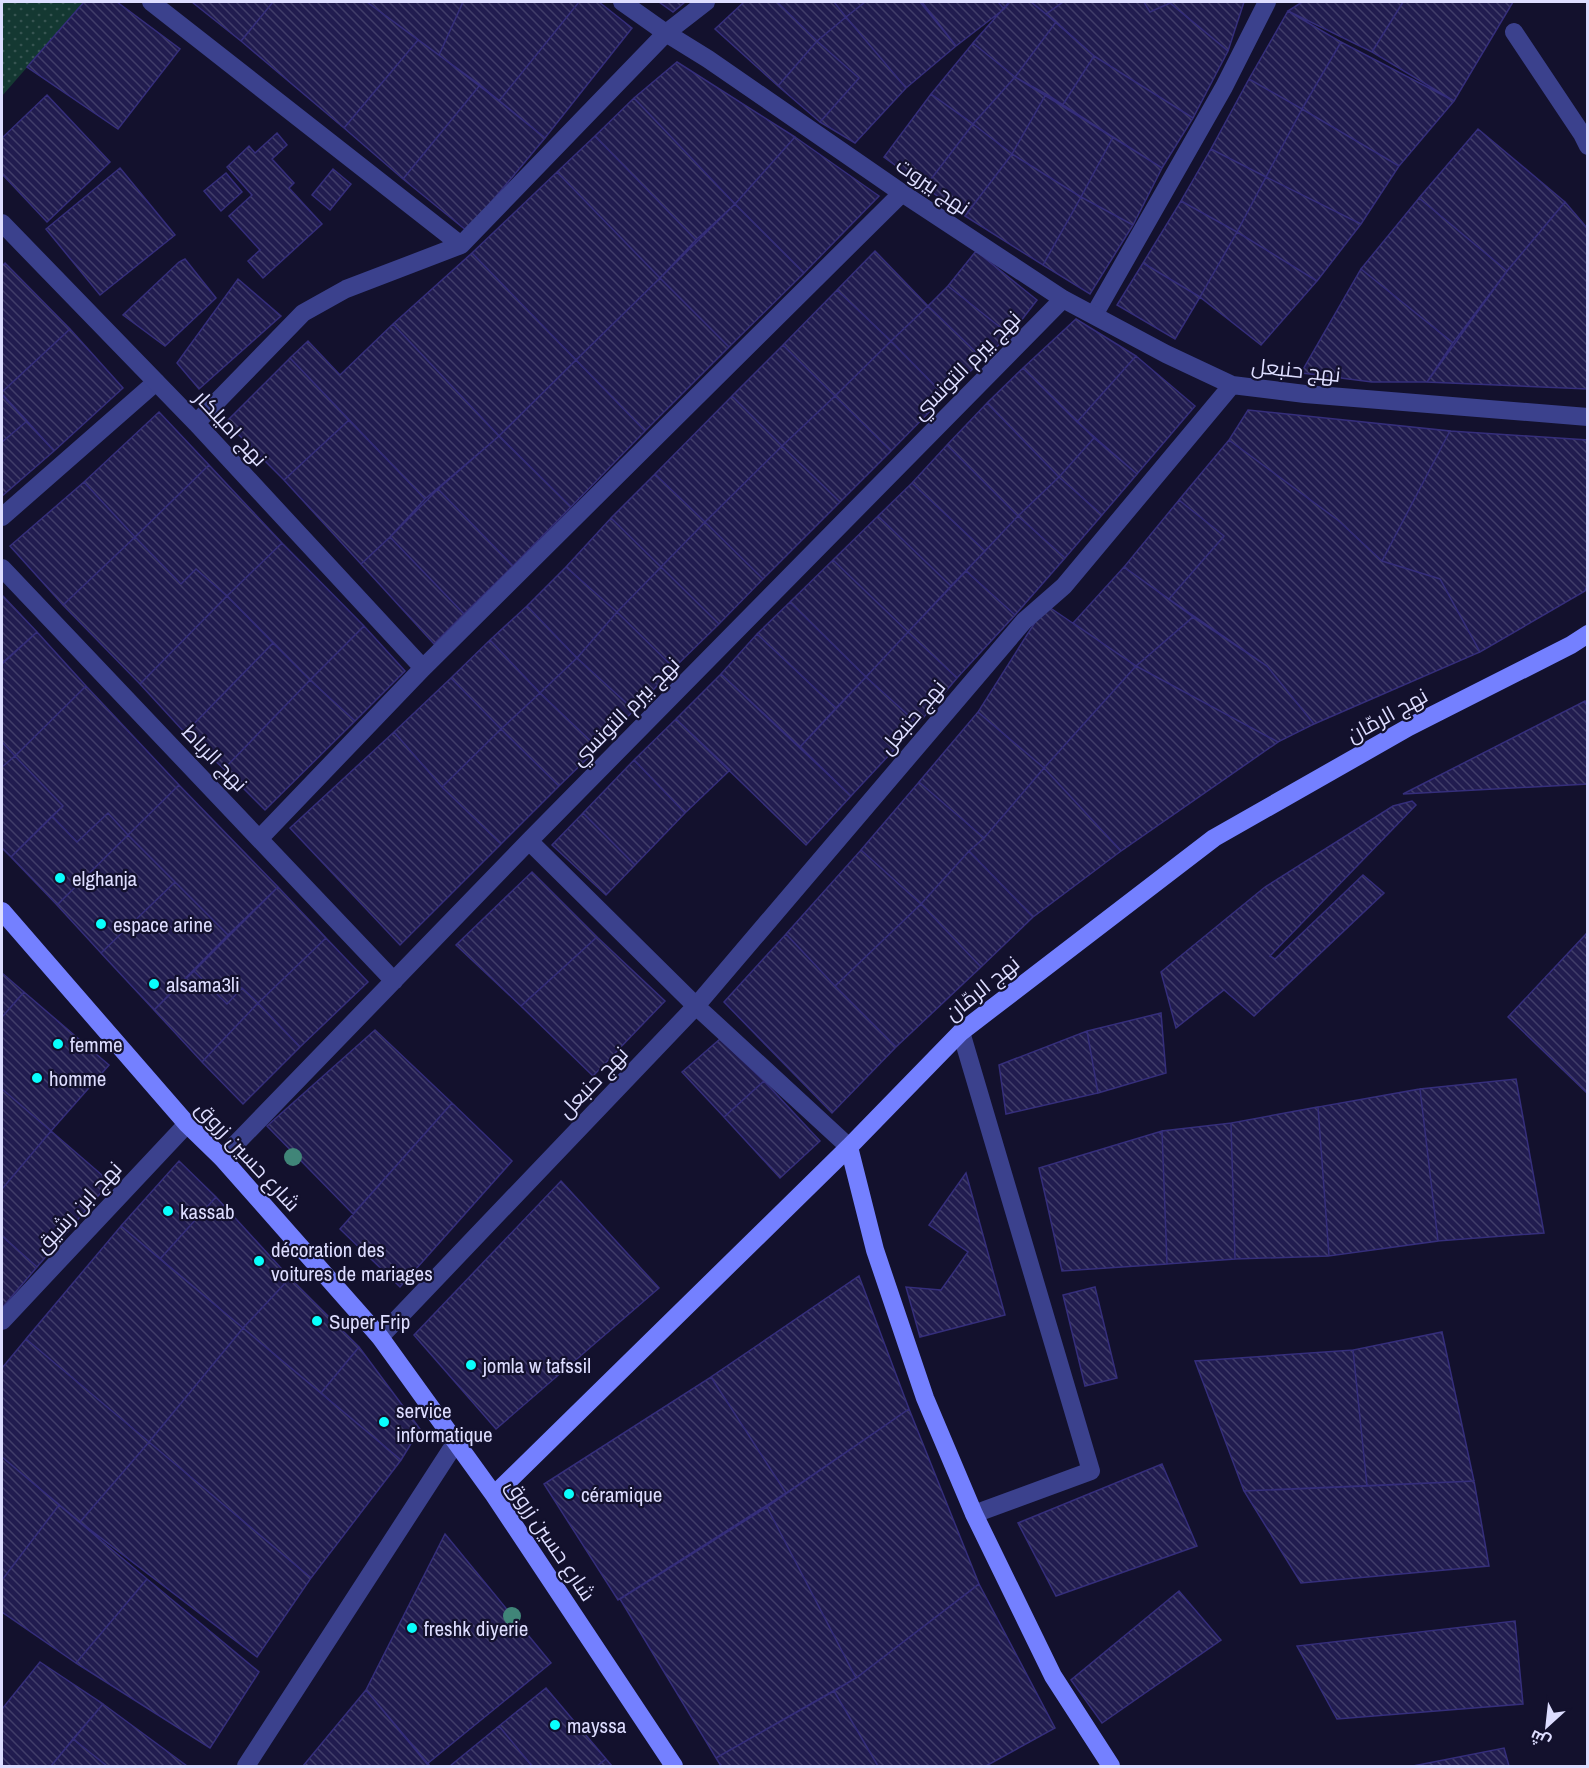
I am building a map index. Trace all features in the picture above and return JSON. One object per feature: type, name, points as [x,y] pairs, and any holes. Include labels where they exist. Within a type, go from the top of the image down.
[{"type":"street","points":[[151,2],[461,245]]},
{"type":"street","name":"نهج بيروت","points":[[622,2],[902,193],[1063,298],[1232,386]]},
{"type":"street","points":[[196,423],[303,313],[345,289],[461,245],[666,33],[706,2]]},
{"type":"street","points":[[1094,315],[1224,87],[1267,2]]},
{"type":"street","points":[[1514,32],[1582,134],[1587,146]]},
{"type":"street","points":[[260,838],[423,668],[902,193]]},
{"type":"street","name":"نهج اميلكار","points":[[2,223],[196,423],[423,668]]},
{"type":"street","name":"نهج بيرم التونسي","points":[[222,1158],[528,841],[1063,298]]},
{"type":"street","points":[[2,517],[156,382]]},
{"type":"street","name":"نهج حنبعل","points":[[380,1337],[696,1006],[1024,621],[1064,586],[1232,386],[1587,417]]},
{"type":"street","name":"نهج الرباط","points":[[2,568],[394,981]]},
{"type":"street","name":"نهج الرمّان","points":[[494,1495],[849,1147],[962,1032],[1214,838],[1409,727],[1570,645],[1587,634]]},
{"type":"street","points":[[528,841],[696,1006],[849,1147],[875,1250],[921,1386],[974,1514],[1053,1676],[1108,1758],[1111,1767]]},
{"type":"street","name":"شارع حسين زروق","points":[[2,911],[187,1124],[222,1158],[380,1337],[494,1495],[674,1767]]},
{"type":"street","points":[[962,1032],[1091,1471],[974,1514]]},
{"type":"street","name":"نهج ابن رشيق","points":[[2,1321],[187,1124]]},
{"type":"street","points":[[246,1767],[456,1442]]},
{"type":"green space","points":[[2,2],[84,2],[2,96]]},
{"type":"building","points":[[84,2],[117,2],[180,49],[118,129],[27,67]]},
{"type":"building","points":[[192,2],[273,2],[241,41]]},
{"type":"building","points":[[273,2],[367,2],[418,40],[344,128],[241,41]]},
{"type":"building","points":[[367,2],[463,2],[439,55]]},
{"type":"building","points":[[463,2],[579,2],[499,101],[439,55]]},
{"type":"building","points":[[579,2],[599,2],[632,28],[545,138],[499,101]]},
{"type":"building","points":[[659,2],[685,2],[673,12]]},
{"type":"building","points":[[744,2],[777,2],[817,41],[778,86],[715,29]]},
{"type":"building","points":[[777,2],[834,2],[846,17],[817,41]]},
{"type":"building","points":[[834,2],[865,2],[846,17]]},
{"type":"building","points":[[865,2],[920,2],[956,46],[906,88],[846,17]]},
{"type":"building","points":[[922,2],[998,2],[1004,9],[956,46]]},
{"type":"building","points":[[998,2],[1010,2],[1004,9]]},
{"type":"building","points":[[1009,2],[1031,2],[1056,22],[1015,77],[973,43]]},
{"type":"building","points":[[1031,2],[1063,2],[1046,14]]},
{"type":"building","points":[[1063,2],[1144,2],[1150,12],[1170,3],[1228,51],[1193,118],[1094,56],[1046,14]]},
{"type":"building","points":[[1144,2],[1244,2],[1228,51],[1170,3],[1150,12]]},
{"type":"building","points":[[1302,2],[1403,2],[1372,52],[1288,11]]},
{"type":"building","points":[[1403,2],[1513,2],[1454,101],[1372,52]]},
{"type":"building","points":[[1288,11],[1341,42],[1302,109],[1249,79]]},
{"type":"building","points":[[846,17],[906,88],[855,143],[820,122],[859,78],[817,41]]},
{"type":"building","points":[[1056,22],[1094,56],[1062,106],[1015,77]]},
{"type":"building","points":[[418,40],[480,85],[403,179],[344,128]]},
{"type":"building","points":[[817,41],[859,78],[820,122],[778,86]]},
{"type":"building","points":[[1341,42],[1454,101],[1399,166],[1302,109]]},
{"type":"building","points":[[973,43],[1015,77],[973,124],[931,94]]},
{"type":"building","points":[[1094,56],[1193,118],[1162,168],[1062,106]]},
{"type":"building","points":[[677,62],[795,137],[735,204],[634,98]]},
{"type":"building","points":[[1015,77],[1046,94],[1012,154],[973,124]]},
{"type":"building","points":[[1249,79],[1302,109],[1266,177],[1211,149]]},
{"type":"building","points":[[480,85],[545,138],[467,231],[403,179]]},
{"type":"building","points":[[931,94],[973,124],[925,187],[884,157]]},
{"type":"building","points":[[1046,94],[1113,137],[1081,197],[1012,154]]},
{"type":"building","points":[[47,95],[110,162],[47,222],[2,174],[2,138]]},
{"type":"building","points":[[634,98],[735,204],[696,240],[595,136]]},
{"type":"building","points":[[1302,109],[1399,166],[1361,224],[1266,177]]},
{"type":"building","points":[[973,124],[1012,154],[965,216],[925,187]]},
{"type":"building","points":[[1478,129],[1565,202],[1507,271],[1419,198]]},
{"type":"building","points":[[277,133],[287,145],[272,159],[294,183],[289,188],[322,224],[263,278],[248,261],[260,250],[229,216],[252,195],[227,167],[249,146],[255,153]]},
{"type":"building","points":[[595,136],[696,240],[660,278],[557,172]]},
{"type":"building","points":[[795,137],[879,196],[804,273],[735,204]]},
{"type":"building","points":[[1113,137],[1162,168],[1133,225],[1081,197]]},
{"type":"building","points":[[1211,149],[1266,177],[1237,232],[1181,201]]},
{"type":"building","points":[[1012,154],[1081,197],[1043,265],[965,216]]},
{"type":"building","points":[[120,168],[175,235],[100,295],[46,229]]},
{"type":"building","points":[[333,169],[351,184],[330,210],[312,195]]},
{"type":"building","points":[[557,172],[660,278],[576,360],[472,253]]},
{"type":"building","points":[[226,173],[242,192],[221,211],[204,191]]},
{"type":"building","points":[[1266,177],[1361,224],[1317,281],[1237,232]]},
{"type":"building","points":[[1081,197],[1133,225],[1090,294],[1043,265]]},
{"type":"building","points":[[1419,198],[1507,271],[1453,343],[1361,269]]},
{"type":"building","points":[[1181,201],[1237,232],[1200,297],[1143,263]]},
{"type":"building","points":[[1565,202],[1588,229],[1588,389],[1427,382],[1507,271]]},
{"type":"building","points":[[735,204],[804,273],[729,347],[660,278]]},
{"type":"building","points":[[1237,232],[1317,281],[1261,345],[1200,297]]},
{"type":"building","points":[[875,251],[928,306],[891,341],[837,290]]},
{"type":"building","points":[[976,251],[1037,300],[1010,335],[948,286]]},
{"type":"building","points":[[472,253],[576,360],[499,436],[393,324]]},
{"type":"building","points":[[185,259],[216,298],[165,346],[123,315]]},
{"type":"building","points":[[5,263],[70,329],[2,392],[2,266]]},
{"type":"building","points":[[1143,263],[1200,297],[1175,339],[1117,305]]},
{"type":"building","points":[[1361,269],[1453,343],[1427,382],[1372,382],[1301,373]]},
{"type":"building","points":[[660,278],[729,347],[645,431],[576,360]]},
{"type":"building","points":[[238,279],[281,316],[199,389],[177,363]]},
{"type":"building","points":[[948,286],[1010,335],[983,359],[928,306]]},
{"type":"building","points":[[837,290],[891,341],[835,396],[783,345]]},
{"type":"building","points":[[928,306],[983,359],[945,396],[891,341]]},
{"type":"building","points":[[1076,319],[1136,356],[1077,422],[1023,368]]},
{"type":"building","points":[[393,324],[499,436],[425,499],[290,358],[308,341],[340,375]]},
{"type":"building","points":[[70,329],[123,388],[54,451],[2,395],[2,392]]},
{"type":"building","points":[[891,341],[945,396],[891,451],[835,396]]},
{"type":"building","points":[[783,345],[835,396],[782,446],[732,396]]},
{"type":"building","points":[[1136,356],[1195,406],[1137,474],[1077,422]]},
{"type":"building","points":[[290,358],[349,420],[284,480],[226,422]]},
{"type":"building","points":[[576,360],[645,431],[571,507],[499,436]]},
{"type":"building","points":[[1023,368],[1094,438],[1059,477],[987,403]]},
{"type":"building","points":[[2,394],[27,421],[2,442]]},
{"type":"building","points":[[732,396],[782,446],[705,522],[655,474]]},
{"type":"building","points":[[835,396],[891,451],[840,502],[782,446]]},
{"type":"building","points":[[987,403],[1059,477],[1018,516],[947,445]]},
{"type":"building","points":[[1248,410],[1450,431],[1382,561],[1339,521],[1229,440]]},
{"type":"building","points":[[159,412],[209,465],[135,537],[84,482]]},
{"type":"building","points":[[349,420],[425,499],[361,564],[284,480]]},
{"type":"building","points":[[27,421],[54,451],[2,496],[2,442]]},
{"type":"building","points":[[1450,431],[1588,440],[1588,583],[1585,591],[1480,652],[1440,579],[1382,561]]},
{"type":"building","points":[[499,436],[571,507],[513,566],[438,489]]},
{"type":"building","points":[[1094,438],[1137,474],[1102,515],[1059,477]]},
{"type":"building","points":[[1229,440],[1339,521],[1382,561],[1440,579],[1480,652],[1314,724],[1267,666],[1169,599],[1224,536],[1179,500]]},
{"type":"building","points":[[947,445],[1018,516],[985,551],[912,483]]},
{"type":"building","points":[[782,446],[840,502],[763,579],[705,522]]},
{"type":"building","points":[[209,465],[282,543],[227,596],[196,569],[181,584],[135,537]]},
{"type":"building","points":[[655,474],[705,522],[661,567],[611,518]]},
{"type":"building","points":[[1059,477],[1102,515],[1065,558],[1018,516]]},
{"type":"building","points":[[84,482],[135,537],[63,605],[10,546]]},
{"type":"building","points":[[912,483],[985,551],[951,586],[878,516]]},
{"type":"building","points":[[438,489],[513,566],[464,614],[390,537]]},
{"type":"building","points":[[1179,500],[1224,536],[1169,599],[1124,567]]},
{"type":"building","points":[[878,516],[951,586],[908,632],[833,560]]},
{"type":"building","points":[[1018,516],[1065,558],[1015,615],[966,571]]},
{"type":"building","points":[[611,518],[661,567],[617,612],[566,567]]},
{"type":"building","points":[[705,522],[763,579],[719,624],[661,567]]},
{"type":"building","points":[[135,537],[181,584],[196,569],[227,596],[140,684],[63,605]]},
{"type":"building","points":[[390,537],[464,614],[434,644],[361,564]]},
{"type":"building","points":[[282,543],[364,626],[310,680],[227,596]]},
{"type":"building","points":[[833,560],[908,632],[866,677],[790,602]]},
{"type":"building","points":[[566,567],[617,612],[577,658],[527,606]]},
{"type":"building","points":[[661,567],[719,624],[674,668],[617,612]]},
{"type":"building","points":[[1124,567],[1193,617],[1136,666],[1073,623]]},
{"type":"building","points":[[966,571],[1015,615],[957,678],[908,632]]},
{"type":"building","points":[[2,595],[37,632],[2,664]]},
{"type":"building","points":[[227,596],[273,643],[185,733],[140,684]]},
{"type":"building","points":[[790,602],[866,677],[836,708],[757,634]]},
{"type":"building","points":[[1046,605],[1136,666],[1044,768],[978,712]]},
{"type":"building","points":[[527,606],[577,658],[540,693],[490,640]]},
{"type":"building","points":[[617,612],[674,668],[634,710],[577,658]]},
{"type":"building","points":[[1193,617],[1267,666],[1314,724],[1278,742],[1136,666]]},
{"type":"building","points":[[364,626],[405,671],[355,721],[310,680]]},
{"type":"building","points":[[37,632],[86,686],[15,756],[2,742],[2,663]]},
{"type":"building","points":[[908,632],[957,678],[918,724],[866,677]]},
{"type":"building","points":[[757,634],[836,708],[800,747],[721,674]]},
{"type":"building","points":[[490,640],[540,693],[501,729],[451,678]]},
{"type":"building","points":[[273,643],[310,680],[224,769],[185,733]]},
{"type":"building","points":[[577,658],[634,710],[598,748],[540,693]]},
{"type":"building","points":[[1136,666],[1278,742],[1121,851],[1044,768]]},
{"type":"building","points":[[721,674],[851,796],[806,845],[676,719]]},
{"type":"building","points":[[866,677],[918,724],[851,796],[800,747]]},
{"type":"building","points":[[451,678],[501,729],[442,787],[394,732]]},
{"type":"building","points":[[310,680],[355,721],[265,810],[224,769]]},
{"type":"building","points":[[86,686],[179,785],[128,835],[108,813],[77,842],[52,816],[63,806],[15,756]]},
{"type":"building","points":[[540,693],[598,748],[559,786],[501,729]]},
{"type":"building","points":[[1585,701],[1588,709],[1588,784],[1403,794]]},
{"type":"building","points":[[978,712],[1044,768],[984,838],[919,782]]},
{"type":"building","points":[[676,719],[730,770],[685,813],[634,760]]},
{"type":"building","points":[[501,729],[559,786],[501,844],[442,787]]},
{"type":"building","points":[[394,732],[442,787],[501,844],[400,945],[290,828]]},
{"type":"building","points":[[2,742],[15,756],[2,767]]},
{"type":"building","points":[[15,756],[63,806],[11,857],[2,848],[2,767]]},
{"type":"building","points":[[634,760],[685,813],[635,865],[583,813]]},
{"type":"building","points":[[1044,768],[1121,851],[1033,917],[969,851],[984,838]]},
{"type":"building","points":[[919,782],[984,838],[969,851],[921,904],[861,850]]},
{"type":"building","points":[[179,785],[278,887],[228,935],[128,835]]},
{"type":"building","points":[[1412,801],[1416,805],[1270,956],[1275,959],[1363,875],[1384,893],[1254,1016],[1224,990],[1176,1028],[1161,972],[1265,887],[1393,806]]},
{"type":"building","points":[[108,813],[128,835],[57,905],[11,857],[52,816],[77,842]]},
{"type":"building","points":[[583,813],[635,865],[606,895],[552,845]]},
{"type":"building","points":[[128,835],[175,882],[101,953],[57,905]]},
{"type":"building","points":[[861,850],[921,904],[835,986],[786,934]]},
{"type":"building","points":[[969,851],[1033,917],[981,967],[921,904]]},
{"type":"building","points":[[532,872],[597,937],[521,1006],[456,945]]},
{"type":"building","points":[[175,882],[228,935],[154,1010],[101,953]]},
{"type":"building","points":[[278,887],[326,938],[258,1003],[242,988],[227,1004],[194,971]]},
{"type":"building","points":[[921,904],[981,967],[896,1047],[835,986]]},
{"type":"building","points":[[1588,932],[1588,1094],[1508,1017]]},
{"type":"building","points":[[786,934],[896,1047],[832,1113],[724,1002]]},
{"type":"building","points":[[597,937],[665,1001],[593,1076],[521,1006]]},
{"type":"building","points":[[326,938],[368,982],[300,1047],[258,1003]]},
{"type":"building","points":[[194,971],[227,1004],[242,988],[258,1003],[202,1062],[154,1010]]},
{"type":"building","points":[[2,973],[24,992],[2,1017]]},
{"type":"building","points":[[24,992],[109,1065],[51,1131],[2,1089],[2,1017]]},
{"type":"building","points":[[258,1003],[300,1047],[243,1104],[202,1062]]},
{"type":"building","points":[[1161,1013],[1166,1073],[1098,1093],[1087,1031]]},
{"type":"building","points":[[375,1030],[452,1103],[353,1214],[267,1126]]},
{"type":"building","points":[[1087,1031],[1098,1093],[1006,1114],[999,1065]]},
{"type":"building","points":[[720,1039],[764,1081],[724,1117],[682,1072]]},
{"type":"building","points":[[1516,1079],[1544,1233],[1438,1241],[1420,1089]]},
{"type":"building","points":[[764,1081],[820,1141],[780,1178],[724,1117]]},
{"type":"building","points":[[2,1089],[51,1131],[2,1189]]},
{"type":"building","points":[[1420,1089],[1438,1241],[1329,1256],[1318,1107]]},
{"type":"building","points":[[452,1103],[512,1161],[400,1287],[340,1229]]},
{"type":"building","points":[[1318,1107],[1329,1256],[1235,1259],[1231,1123]]},
{"type":"building","points":[[1231,1123],[1235,1259],[1167,1264],[1162,1131]]},
{"type":"building","points":[[51,1131],[110,1182],[37,1267],[2,1236],[2,1189]]},
{"type":"building","points":[[1162,1131],[1167,1264],[1062,1271],[1039,1168]]},
{"type":"building","name":"kassab","points":[[179,1161],[216,1197],[160,1259],[121,1226]]},
{"type":"building","points":[[966,1173],[1005,1315],[920,1337],[906,1287],[941,1290],[968,1252],[929,1225]]},
{"type":"building","points":[[561,1181],[659,1288],[496,1429],[414,1335]]},
{"type":"building","points":[[216,1197],[290,1278],[243,1328],[160,1259]]},
{"type":"building","points":[[121,1226],[243,1328],[149,1442],[26,1339]]},
{"type":"building","points":[[2,1236],[37,1267],[2,1308]]},
{"type":"building","points":[[859,1276],[909,1409],[786,1493],[711,1377]]},
{"type":"building","points":[[290,1278],[359,1347],[321,1393],[243,1328]]},
{"type":"building","points":[[1095,1287],[1117,1378],[1085,1386],[1063,1295]]},
{"type":"building","points":[[243,1328],[401,1460],[311,1578],[149,1442]]},
{"type":"building","points":[[1442,1332],[1474,1481],[1367,1486],[1353,1350]]},
{"type":"building","points":[[26,1339],[149,1442],[80,1522],[2,1457],[2,1368]]},
{"type":"building","points":[[359,1347],[420,1429],[401,1460],[321,1393]]},
{"type":"building","points":[[1353,1350],[1367,1486],[1244,1491],[1195,1361]]},
{"type":"building","points":[[711,1377],[786,1493],[618,1600],[544,1484]]},
{"type":"building","points":[[909,1409],[979,1584],[856,1678],[767,1507]]},
{"type":"building","points":[[149,1442],[311,1578],[257,1657],[80,1522]]},
{"type":"building","points":[[2,1457],[59,1505],[2,1580]]},
{"type":"building","points":[[1162,1464],[1197,1546],[1056,1596],[1018,1523]]},
{"type":"building","points":[[1474,1481],[1489,1566],[1301,1583],[1244,1491]]},
{"type":"building","points":[[59,1505],[147,1579],[76,1663],[2,1612],[2,1580]]},
{"type":"building","points":[[767,1507],[856,1678],[716,1758],[620,1599]]},
{"type":"building","points":[[445,1534],[551,1663],[427,1764],[366,1690]]},
{"type":"building","points":[[147,1579],[259,1672],[210,1748],[76,1663]]},
{"type":"building","points":[[979,1584],[1055,1728],[986,1766],[878,1766],[834,1691],[856,1678]]},
{"type":"building","points":[[1179,1591],[1221,1640],[1102,1723],[1071,1680]]},
{"type":"building","points":[[1515,1621],[1523,1704],[1337,1719],[1297,1646]]},
{"type":"building","points":[[40,1662],[103,1704],[51,1766],[2,1766],[2,1709]]},
{"type":"building","points":[[546,1688],[606,1759],[597,1766],[532,1766],[499,1726]]},
{"type":"building","points":[[366,1690],[430,1766],[303,1766]]},
{"type":"building","points":[[834,1691],[878,1766],[721,1766],[716,1758]]},
{"type":"building","points":[[103,1704],[187,1766],[107,1766],[73,1739]]},
{"type":"building","points":[[499,1726],[532,1766],[450,1766]]},
{"type":"building","points":[[73,1739],[107,1766],[51,1766]]},
{"type":"building","points":[[1504,1748],[1509,1766],[1413,1766]]},
{"type":"building","points":[[606,1759],[612,1766],[597,1766]]},
{"type":"place","name":"elghanja","points":[[60,878]]},
{"type":"place","name":"espace arine","points":[[101,924]]},
{"type":"place","name":"alsama3li","points":[[154,984]]},
{"type":"place","name":"femme","points":[[58,1044]]},
{"type":"place","name":"homme","points":[[37,1078]]},
{"type":"place","name":"kassab","points":[[168,1211]]},
{"type":"place","name":"décoration des voitures de mariages","points":[[259,1261]]},
{"type":"place","name":"Super Frip","points":[[317,1321]]},
{"type":"place","name":"jomla w tafssil","points":[[471,1365]]},
{"type":"place","name":"service informatique","points":[[384,1422]]},
{"type":"place","name":"céramique","points":[[569,1494]]},
{"type":"place","name":"freshk diyerie","points":[[412,1628]]},
{"type":"place","name":"mayssa","points":[[555,1725]]}]
